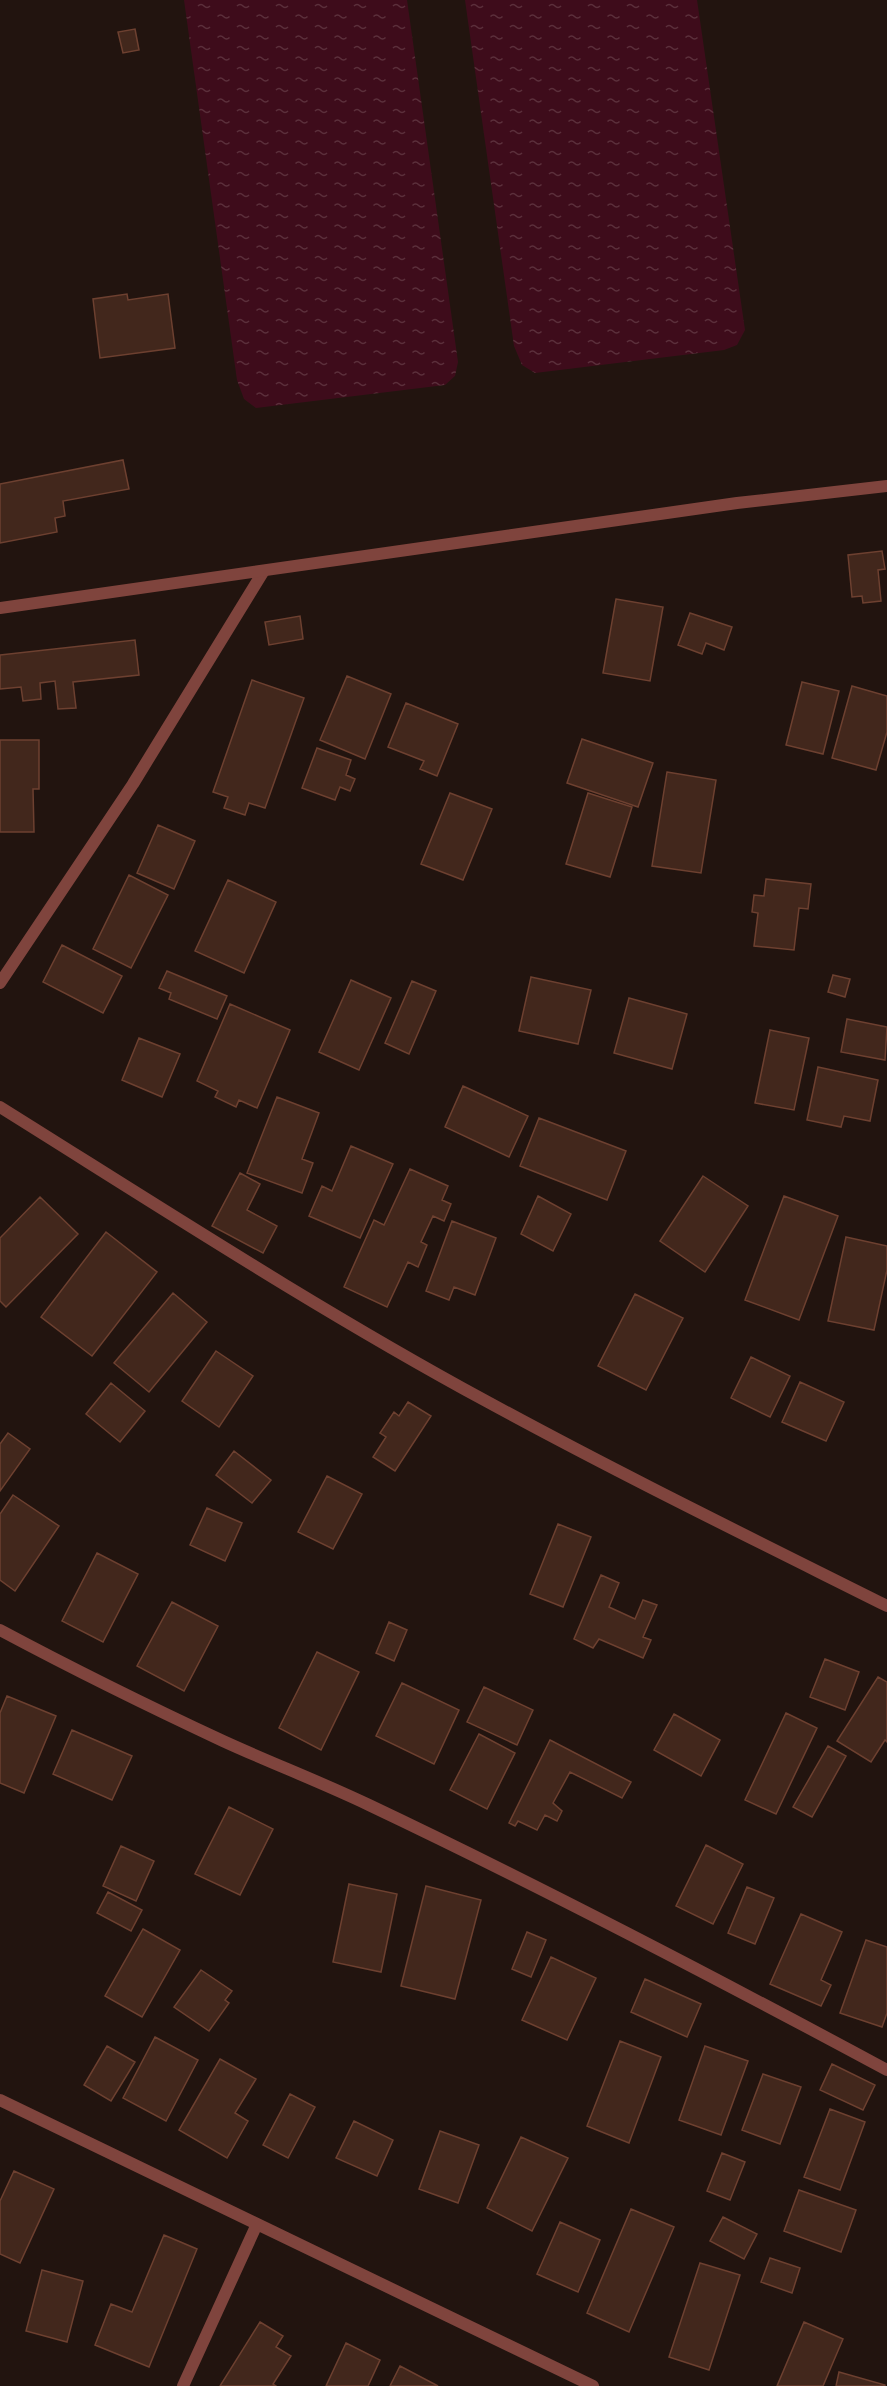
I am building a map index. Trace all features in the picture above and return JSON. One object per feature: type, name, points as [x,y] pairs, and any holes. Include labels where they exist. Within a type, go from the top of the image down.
[{"type":"street","points":[[0,608],[737,503],[887,486]]},
{"type":"street","points":[[0,982],[133,784],[262,572]]},
{"type":"street","points":[[0,1107],[228,1250],[486,1401],[682,1504],[887,1606]]},
{"type":"street","points":[[0,1630],[114,1689],[225,1742],[367,1804],[508,1873],[671,1954],[887,2070]]},
{"type":"street","points":[[0,2100],[593,2386]]},
{"type":"street","points":[[183,2386],[257,2224]]},
{"type":"water","points":[[184,0],[407,0],[458,362],[455,376],[445,385],[256,408],[244,399],[237,380]]},
{"type":"water","points":[[465,0],[697,0],[745,330],[737,345],[724,350],[535,373],[522,365],[514,346]]},
{"type":"building","points":[[135,29],[139,50],[123,53],[118,32]]},
{"type":"building","points":[[127,294],[128,300],[168,294],[175,348],[100,358],[93,299]]},
{"type":"building","points":[[123,460],[129,489],[63,501],[65,516],[55,518],[57,532],[0,543],[0,484]]},
{"type":"building","points":[[882,551],[885,569],[878,570],[881,601],[863,603],[862,596],[852,597],[848,555]]},
{"type":"building","points":[[616,599],[663,607],[650,681],[603,673]]},
{"type":"building","points":[[690,613],[732,627],[724,650],[706,643],[702,654],[678,645]]},
{"type":"building","points":[[300,616],[303,639],[269,645],[265,622]]},
{"type":"building","points":[[135,640],[139,675],[73,682],[76,708],[58,709],[55,681],[40,683],[41,699],[23,701],[21,687],[0,689],[0,655]]},
{"type":"building","points":[[347,676],[391,694],[365,759],[320,740]]},
{"type":"building","points":[[252,680],[304,698],[265,808],[249,803],[245,815],[224,808],[228,797],[213,792]]},
{"type":"building","points":[[802,682],[839,691],[823,754],[786,745]]},
{"type":"building","points":[[852,686],[887,696],[887,732],[876,770],[832,758]]},
{"type":"building","points":[[406,703],[458,724],[437,776],[420,769],[424,761],[388,747]]},
{"type":"building","points":[[582,739],[653,763],[638,807],[567,783]]},
{"type":"building","points":[[0,740],[39,740],[39,789],[33,789],[34,832],[0,832]]},
{"type":"building","points":[[317,748],[351,760],[346,775],[355,779],[350,791],[340,787],[335,800],[302,788]]},
{"type":"building","points":[[667,772],[716,780],[701,873],[652,866]]},
{"type":"building","points":[[450,793],[492,809],[463,880],[421,864]]},
{"type":"building","points":[[588,793],[632,807],[610,877],[566,864]]},
{"type":"building","points":[[158,825],[195,841],[174,889],[137,873]]},
{"type":"building","points":[[129,875],[168,895],[131,968],[93,949]]},
{"type":"building","points":[[766,879],[811,884],[808,909],[799,908],[794,950],[754,946],[758,913],[752,912],[754,895],[764,896]]},
{"type":"building","points":[[228,880],[276,902],[244,973],[195,951]]},
{"type":"building","points":[[62,945],[122,976],[103,1013],[43,982]]},
{"type":"building","points":[[167,971],[227,996],[217,1019],[169,999],[171,993],[159,988]]},
{"type":"building","points":[[833,975],[850,979],[845,997],[828,992]]},
{"type":"building","points":[[531,977],[591,990],[578,1044],[519,1031]]},
{"type":"building","points":[[351,980],[391,998],[359,1070],[319,1052]]},
{"type":"building","points":[[412,981],[436,991],[409,1054],[385,1043]]},
{"type":"building","points":[[629,998],[687,1014],[672,1069],[614,1053]]},
{"type":"building","points":[[230,1004],[290,1030],[257,1108],[239,1100],[236,1107],[215,1097],[218,1091],[197,1081]]},
{"type":"building","points":[[847,1019],[887,1027],[885,1060],[841,1052]]},
{"type":"building","points":[[770,1030],[809,1038],[794,1110],[755,1103]]},
{"type":"building","points":[[139,1038],[180,1054],[162,1097],[122,1080]]},
{"type":"building","points":[[818,1067],[878,1080],[870,1121],[844,1116],[841,1127],[807,1120]]},
{"type":"building","points":[[463,1086],[528,1116],[509,1157],[445,1127]]},
{"type":"building","points":[[277,1097],[319,1113],[302,1159],[313,1163],[302,1193],[247,1173]]},
{"type":"building","points":[[539,1118],[626,1151],[607,1200],[520,1166]]},
{"type":"building","points":[[351,1146],[393,1164],[360,1238],[309,1216],[322,1186],[332,1191]]},
{"type":"building","points":[[410,1169],[448,1186],[442,1200],[451,1204],[444,1221],[433,1216],[421,1242],[427,1245],[418,1267],[408,1262],[387,1307],[344,1287],[374,1220],[384,1225]]},
{"type":"building","points":[[240,1173],[260,1184],[247,1210],[277,1226],[263,1253],[212,1226]]},
{"type":"building","points":[[703,1176],[748,1206],[705,1272],[660,1241]]},
{"type":"building","points":[[538,1196],[571,1214],[553,1251],[521,1234]]},
{"type":"building","points":[[784,1196],[838,1216],[799,1320],[745,1300]]},
{"type":"building","points":[[40,1197],[78,1234],[6,1307],[0,1301],[0,1238]]},
{"type":"building","points":[[452,1221],[496,1238],[475,1295],[454,1287],[449,1300],[426,1291]]},
{"type":"building","points":[[106,1232],[157,1272],[92,1356],[41,1317]]},
{"type":"building","points":[[846,1237],[887,1246],[887,1270],[874,1330],[828,1321]]},
{"type":"building","points":[[173,1293],[207,1322],[149,1392],[114,1363]]},
{"type":"building","points":[[635,1294],[683,1318],[646,1390],[598,1366]]},
{"type":"building","points":[[216,1351],[253,1376],[219,1427],[182,1401]]},
{"type":"building","points":[[751,1357],[790,1376],[770,1417],[731,1398]]},
{"type":"building","points":[[800,1382],[844,1402],[826,1441],[782,1422]]},
{"type":"building","points":[[111,1383],[145,1411],[120,1442],[86,1414]]},
{"type":"building","points":[[408,1402],[431,1416],[395,1471],[373,1457],[386,1437],[380,1433],[394,1412],[399,1416]]},
{"type":"building","points":[[8,1433],[30,1449],[0,1491],[0,1444]]},
{"type":"building","points":[[234,1451],[271,1480],[252,1503],[216,1475]]},
{"type":"building","points":[[327,1476],[362,1494],[333,1549],[298,1532]]},
{"type":"building","points":[[13,1495],[59,1526],[15,1591],[0,1580],[0,1514]]},
{"type":"building","points":[[207,1508],[242,1523],[225,1561],[190,1545]]},
{"type":"building","points":[[558,1524],[591,1537],[563,1607],[530,1594]]},
{"type":"building","points":[[97,1553],[138,1574],[103,1642],[62,1621]]},
{"type":"building","points":[[601,1575],[619,1583],[609,1607],[635,1619],[643,1600],[657,1605],[643,1637],[651,1640],[643,1658],[599,1639],[593,1648],[574,1639]]},
{"type":"building","points":[[172,1602],[218,1626],[184,1691],[137,1666]]},
{"type":"building","points":[[389,1622],[407,1630],[394,1661],[376,1653]]},
{"type":"building","points":[[317,1652],[359,1672],[321,1750],[279,1728]]},
{"type":"building","points":[[825,1659],[859,1672],[845,1710],[810,1697]]},
{"type":"building","points":[[878,1677],[887,1682],[887,1742],[885,1740],[871,1762],[837,1741]]},
{"type":"building","points":[[402,1683],[459,1710],[434,1764],[376,1736]]},
{"type":"building","points":[[484,1687],[533,1710],[517,1745],[467,1722]]},
{"type":"building","points":[[7,1696],[56,1716],[24,1793],[0,1783],[0,1713]]},
{"type":"building","points":[[786,1713],[817,1728],[776,1814],[745,1800]]},
{"type":"building","points":[[674,1714],[720,1740],[701,1776],[654,1750]]},
{"type":"building","points":[[72,1730],[132,1756],[112,1800],[53,1774]]},
{"type":"building","points":[[479,1734],[515,1753],[487,1809],[450,1790]]},
{"type":"building","points":[[550,1740],[631,1782],[622,1798],[570,1772],[553,1803],[562,1811],[557,1821],[545,1815],[537,1830],[518,1821],[515,1826],[509,1823]]},
{"type":"building","points":[[828,1746],[846,1756],[812,1817],[793,1807]]},
{"type":"building","points":[[229,1807],[273,1829],[240,1895],[195,1874]]},
{"type":"building","points":[[706,1845],[743,1864],[713,1924],[676,1906]]},
{"type":"building","points":[[121,1846],[154,1861],[136,1901],[103,1886]]},
{"type":"building","points":[[349,1884],[397,1894],[381,1972],[333,1962]]},
{"type":"building","points":[[426,1886],[481,1900],[455,1999],[401,1986]]},
{"type":"building","points":[[747,1887],[774,1898],[755,1944],[728,1933]]},
{"type":"building","points":[[108,1892],[142,1910],[131,1931],[97,1913]]},
{"type":"building","points":[[801,1914],[842,1932],[821,1980],[831,1985],[821,2006],[770,1984]]},
{"type":"building","points":[[143,1929],[180,1950],[142,2017],[105,1996]]},
{"type":"building","points":[[527,1932],[546,1940],[531,1977],[512,1969]]},
{"type":"building","points":[[866,1940],[887,1947],[887,2013],[882,2027],[840,2013]]},
{"type":"building","points":[[551,1957],[596,1978],[567,2040],[522,2020]]},
{"type":"building","points":[[201,1970],[232,1991],[225,2000],[229,2003],[209,2031],[174,2007]]},
{"type":"building","points":[[645,1979],[701,2004],[687,2037],[631,2012]]},
{"type":"building","points":[[155,2037],[198,2060],[166,2121],[123,2098]]},
{"type":"building","points":[[620,2041],[661,2057],[629,2143],[587,2126]]},
{"type":"building","points":[[107,2046],[135,2062],[111,2101],[84,2085]]},
{"type":"building","points":[[705,2046],[748,2061],[721,2135],[679,2120]]},
{"type":"building","points":[[220,2059],[256,2079],[235,2113],[248,2121],[227,2158],[179,2130]]},
{"type":"building","points":[[832,2064],[875,2085],[863,2110],[820,2090]]},
{"type":"building","points":[[763,2074],[801,2087],[780,2144],[742,2130]]},
{"type":"building","points":[[290,2094],[315,2107],[288,2158],[263,2145]]},
{"type":"building","points":[[830,2109],[865,2122],[840,2190],[804,2177]]},
{"type":"building","points":[[354,2121],[393,2140],[377,2176],[336,2158]]},
{"type":"building","points":[[440,2131],[479,2145],[458,2203],[419,2189]]},
{"type":"building","points":[[521,2137],[568,2158],[532,2231],[487,2208]]},
{"type":"building","points":[[722,2153],[745,2162],[730,2200],[707,2191]]},
{"type":"building","points":[[14,2171],[54,2189],[20,2263],[0,2254],[0,2201]]},
{"type":"building","points":[[799,2190],[856,2210],[841,2252],[784,2231]]},
{"type":"building","points":[[631,2209],[674,2227],[629,2332],[587,2313]]},
{"type":"building","points":[[723,2217],[757,2234],[744,2259],[710,2241]]},
{"type":"building","points":[[560,2222],[600,2240],[578,2292],[537,2274]]},
{"type":"building","points":[[164,2235],[197,2249],[149,2367],[95,2345],[111,2304],[132,2312]]},
{"type":"building","points":[[770,2258],[800,2268],[792,2293],[761,2282]]},
{"type":"building","points":[[700,2263],[740,2275],[709,2370],[669,2357]]},
{"type":"building","points":[[42,2270],[83,2281],[67,2342],[26,2331]]},
{"type":"building","points":[[260,2322],[283,2336],[276,2347],[291,2356],[273,2384],[276,2386],[220,2386]]},
{"type":"building","points":[[804,2322],[843,2339],[823,2386],[777,2386]]},
{"type":"building","points":[[346,2343],[380,2360],[368,2386],[326,2386]]},
{"type":"building","points":[[400,2366],[438,2386],[390,2386]]},
{"type":"building","points":[[839,2372],[885,2385],[885,2386],[836,2386]]}]
